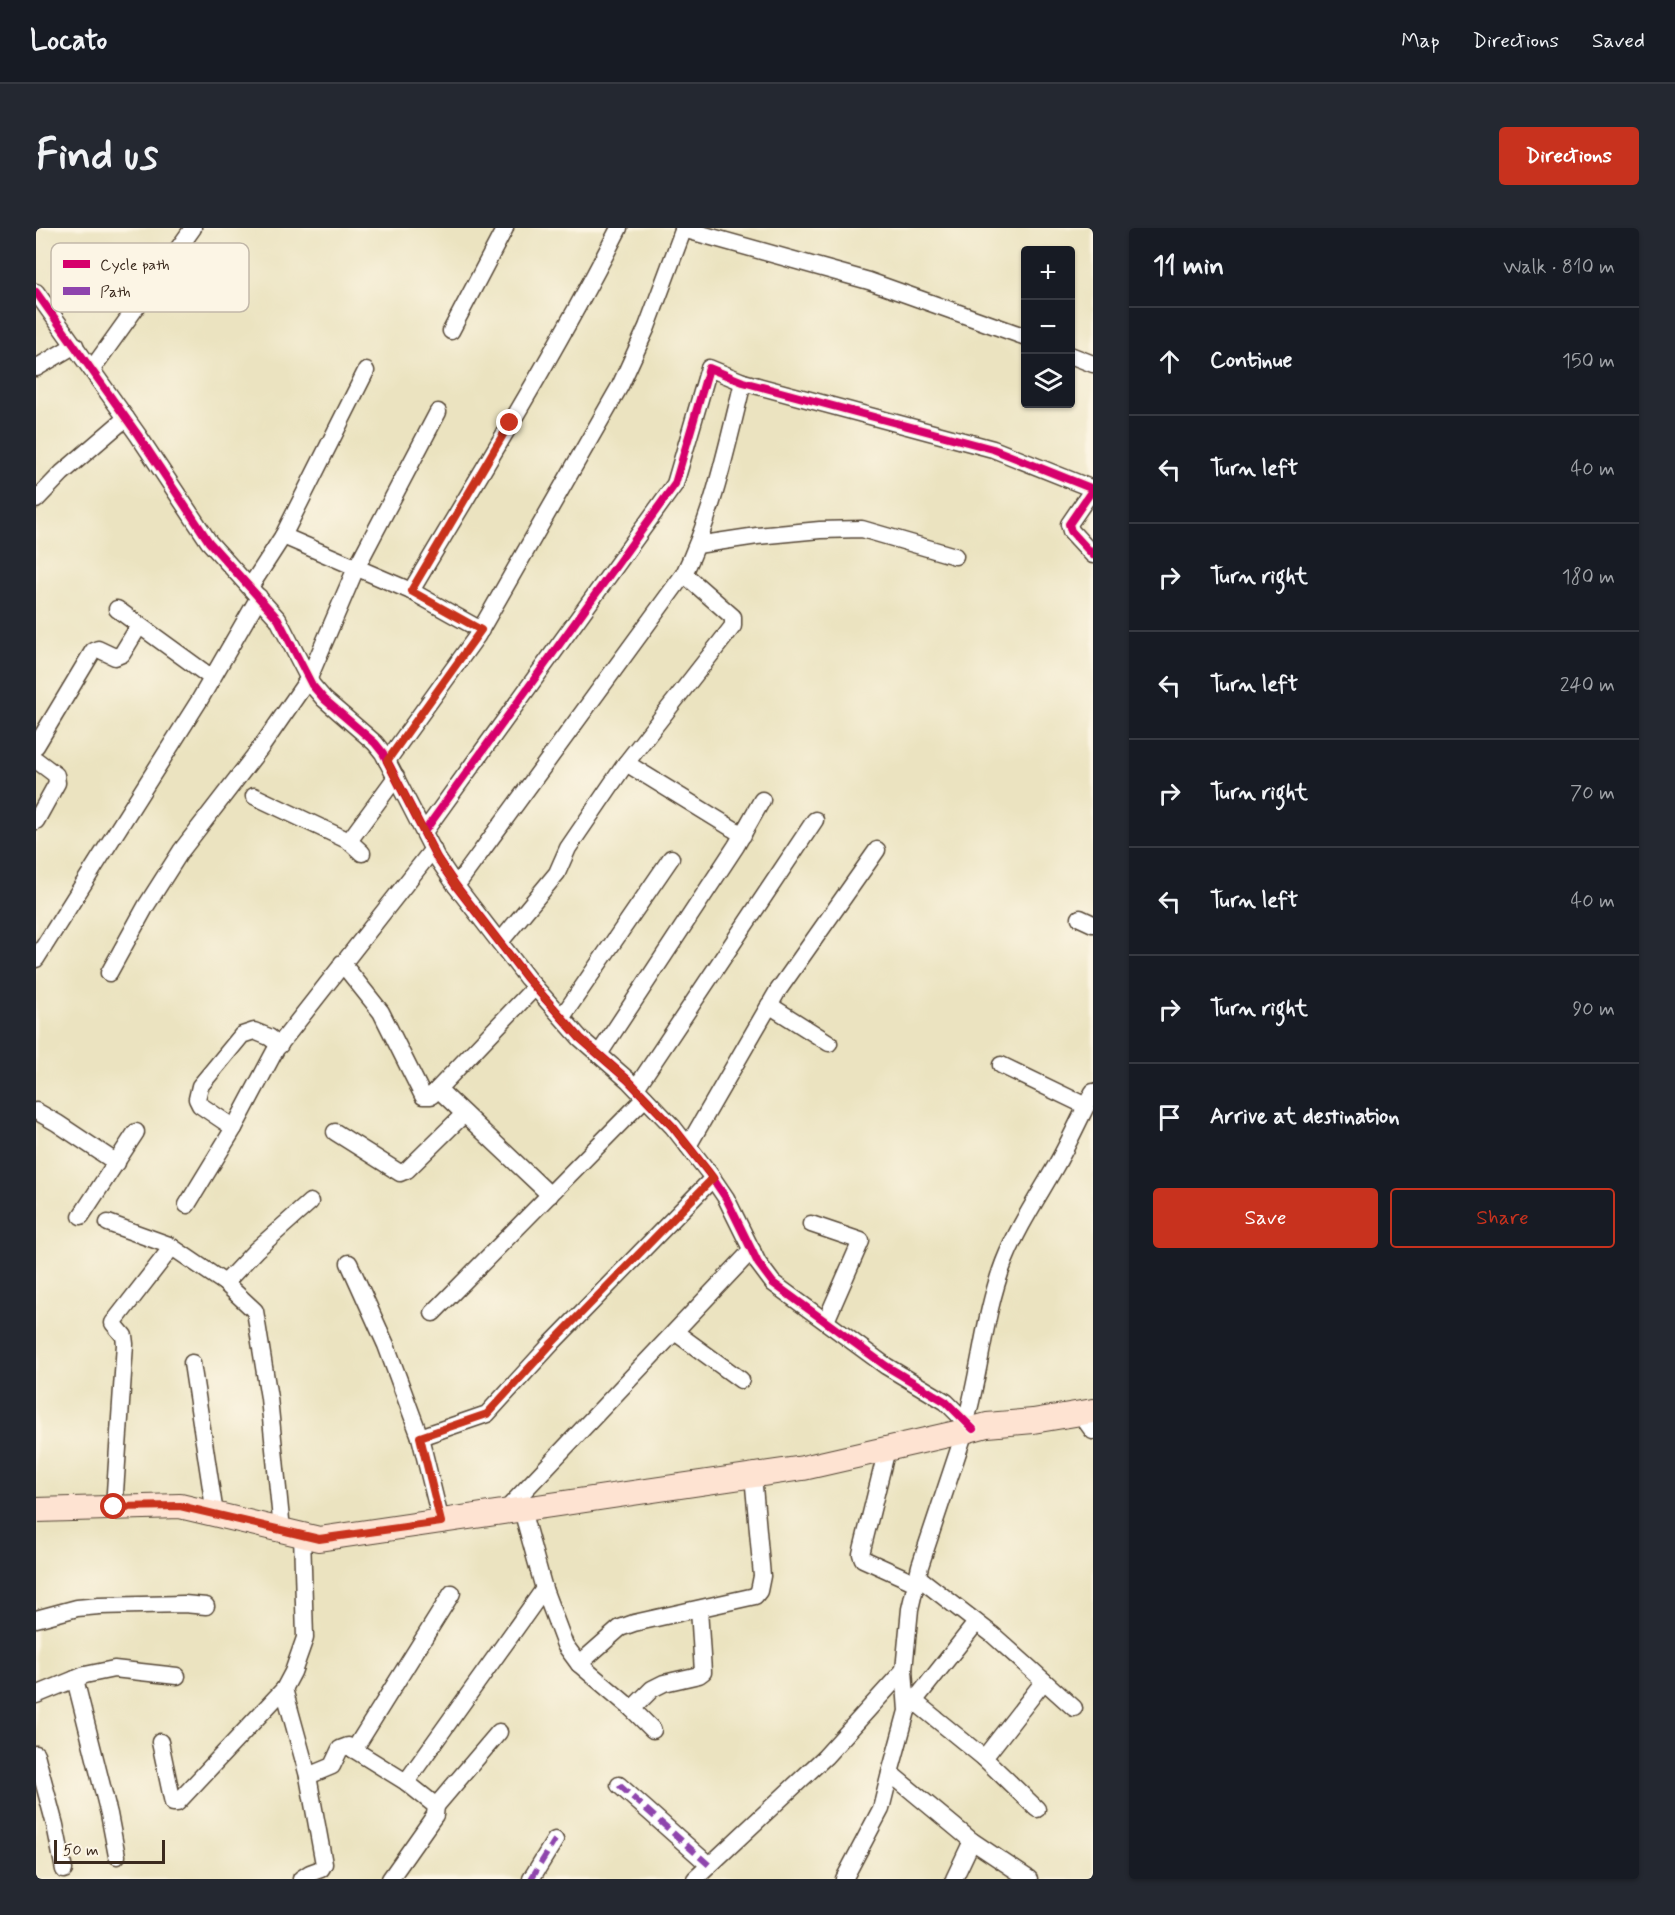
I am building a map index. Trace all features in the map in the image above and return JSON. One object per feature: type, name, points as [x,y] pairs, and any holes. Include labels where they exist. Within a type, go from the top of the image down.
[{"type":"main road","points":[[36,1510],[180,1506],[319,1539],[803,1468],[887,1449],[968,1427],[1089,1419]]},
{"type":"street","points":[[182,243],[193,228]]},
{"type":"street","points":[[451,331],[505,228]]},
{"type":"street","points":[[411,591],[599,267],[618,228]]},
{"type":"street","points":[[387,761],[481,630],[620,386],[647,327],[683,228],[869,280],[1021,335]]},
{"type":"street","points":[[36,292],[126,418],[209,543],[278,619],[309,678],[324,699],[375,743],[456,886],[535,987],[580,1038],[641,1093],[673,1127],[726,1198],[758,1263],[773,1283],[886,1366],[946,1402],[968,1427]]},
{"type":"street","points":[[92,369],[133,312]]},
{"type":"street","points":[[36,368],[75,345]]},
{"type":"street","points":[[1075,357],[1093,364]]},
{"type":"street","points":[[424,832],[675,484],[709,368],[743,382],[993,449],[1093,489],[1068,524],[1071,531],[1093,555]]},
{"type":"street","points":[[36,958],[212,678],[366,371]]},
{"type":"street","points":[[456,886],[684,574],[698,545],[716,490],[743,382]]},
{"type":"street","points":[[109,973],[146,906],[181,851],[262,746],[309,678],[356,568],[438,412]]},
{"type":"street","points":[[36,500],[62,473],[126,418]]},
{"type":"street","points":[[698,545],[778,534],[862,529],[955,555]]},
{"type":"street","points":[[283,536],[411,591],[481,630]]},
{"type":"street","points":[[500,942],[557,873],[568,848],[626,763],[733,626],[733,616],[684,574]]},
{"type":"street","points":[[117,609],[212,678]]},
{"type":"street","points":[[36,746],[93,651],[98,649],[115,657],[122,654],[139,626]]},
{"type":"street","points":[[36,760],[56,775],[57,783],[36,821]]},
{"type":"street","points":[[626,763],[743,835]]},
{"type":"street","points":[[349,842],[396,777]]},
{"type":"street","points":[[254,796],[349,842],[362,853]]},
{"type":"street","points":[[599,1054],[743,835],[762,800]]},
{"type":"street","points":[[433,1313],[550,1195],[641,1093],[815,820]]},
{"type":"street","points":[[187,1205],[234,1128],[280,1044],[433,849]]},
{"type":"street","points":[[688,1146],[769,1005],[877,850]]},
{"type":"street","points":[[562,1017],[671,858]]},
{"type":"street","points":[[342,963],[381,1011],[423,1096],[431,1096],[535,987]]},
{"type":"street","points":[[769,1005],[830,1043]]},
{"type":"street","points":[[234,1128],[200,1105],[197,1099],[200,1086],[242,1035],[254,1031],[269,1036],[280,1044]]},
{"type":"street","points":[[1001,1065],[1090,1099],[1055,1168],[1013,1240],[992,1298],[984,1329],[968,1427],[917,1580],[910,1609],[904,1670],[910,1706],[984,1758],[1037,1809]]},
{"type":"street","points":[[438,1089],[550,1195]]},
{"type":"street","points":[[36,1111],[57,1122],[117,1163]]},
{"type":"street","points":[[335,1132],[400,1173],[407,1170],[464,1114]]},
{"type":"street","points":[[81,1216],[136,1132]]},
{"type":"street","points":[[420,1437],[487,1414],[552,1343],[713,1178]]},
{"type":"street","points":[[225,1283],[255,1250],[310,1202]]},
{"type":"street","points":[[108,1223],[172,1248],[225,1283],[255,1311],[292,1532],[305,1638],[284,1689],[177,1803],[173,1803],[160,1742]]},
{"type":"street","points":[[811,1224],[861,1241],[826,1321]]},
{"type":"street","points":[[114,1507],[125,1344],[124,1336],[113,1323],[172,1248]]},
{"type":"street","points":[[653,1730],[632,1708],[579,1664],[565,1645],[513,1511],[752,1250]]},
{"type":"street","points":[[349,1263],[386,1345],[420,1437],[441,1522]]},
{"type":"street","points":[[675,1332],[741,1380]]},
{"type":"street","points":[[192,1363],[215,1514]]},
{"type":"street","points":[[887,1449],[861,1554],[863,1559],[917,1580],[976,1623],[1074,1708]]},
{"type":"street","points":[[579,1664],[620,1628],[755,1596],[759,1591],[762,1576],[753,1475]]},
{"type":"street","points":[[406,1782],[544,1589]]},
{"type":"street","points":[[354,1750],[452,1593]]},
{"type":"street","points":[[36,1619],[76,1608],[99,1606],[184,1604],[206,1606]]},
{"type":"street","points":[[632,1708],[652,1689],[664,1683],[699,1675],[703,1672],[699,1609]]},
{"type":"street","points":[[844,1879],[881,1809],[910,1706],[976,1623]]},
{"type":"street","points":[[36,1695],[75,1679],[114,1669],[177,1676]]},
{"type":"street","points":[[695,1879],[825,1756],[904,1670]]},
{"type":"street","points":[[75,1679],[109,1814],[117,1856]]},
{"type":"street","points":[[984,1758],[1044,1681]]},
{"type":"street","points":[[284,1689],[308,1776],[324,1864],[321,1869],[301,1879]]},
{"type":"street","points":[[390,1879],[435,1815],[436,1806],[499,1732]]},
{"type":"street","points":[[308,1776],[332,1766],[340,1749],[348,1746],[406,1782],[436,1806]]},
{"type":"street","points":[[36,1754],[55,1825],[64,1870]]},
{"type":"street","points":[[891,1773],[972,1841],[1029,1879]]},
{"type":"street","points":[[620,1785],[710,1865]]},
{"type":"street","points":[[531,1879],[555,1840]]},
{"type":"street","points":[[954,1879],[972,1841]]},
{"type":"marked path","points":[[619,1785],[709,1865]]},
{"type":"marked path","points":[[531,1879],[555,1840]]},
{"type":"cycle path","points":[[36,292],[138,435],[209,542],[278,619],[312,685],[324,699],[375,743],[383,753],[437,858],[456,886],[527,978],[580,1038],[628,1080],[673,1127],[726,1198],[758,1263],[773,1283],[886,1366],[946,1402],[973,1429]]},
{"type":"cycle path","points":[[424,832],[675,484],[709,368],[743,382],[993,449],[1093,489],[1069,524],[1071,531],[1093,555]]},
{"type":"route","points":[[114,1507],[180,1506],[319,1539],[441,1522],[420,1437],[487,1414],[552,1343],[713,1178],[673,1127],[628,1080],[580,1038],[527,978],[437,858],[387,761],[481,630],[411,591],[510,423]]}]
